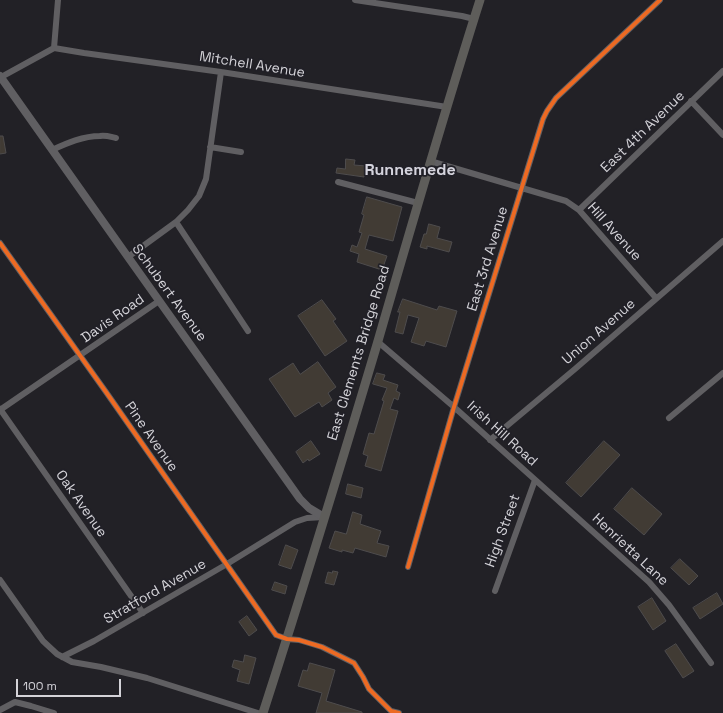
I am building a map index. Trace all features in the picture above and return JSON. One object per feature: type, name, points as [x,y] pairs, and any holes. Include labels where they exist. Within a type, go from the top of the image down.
[{"type":"main road","name":"East Clements Bridge Road","points":[[263,713],[378,341],[430,161],[480,0]]},
{"type":"street","points":[[1,76],[54,48],[58,0]]},
{"type":"street","points":[[355,0],[474,19]]},
{"type":"street","name":"East 3rd Avenue","points":[[408,567],[454,407],[543,119],[552,103],[660,0]]},
{"type":"street","name":"Mitchell Avenue","points":[[54,48],[447,107]]},
{"type":"street","name":"East 4th Avenue","points":[[579,210],[723,71]]},
{"type":"street","points":[[128,257],[176,222],[199,196],[206,179],[220,72]]},
{"type":"street","name":"Schubert Avenue","points":[[1,76],[300,499],[309,508],[324,518]]},
{"type":"street","points":[[691,101],[723,135]]},
{"type":"street","points":[[52,150],[87,137],[102,136],[116,138]]},
{"type":"street","points":[[210,147],[241,152]]},
{"type":"street","name":"Hill Avenue","points":[[430,161],[566,201],[579,210],[656,298]]},
{"type":"street","points":[[338,182],[418,203]]},
{"type":"street","points":[[176,222],[248,331]]},
{"type":"street","name":"Union Avenue","points":[[490,440],[575,369],[723,241]]},
{"type":"street","name":"Pine Avenue","points":[[0,243],[79,356],[115,404],[276,635],[287,639]]},
{"type":"street","name":"Davis Road","points":[[0,410],[159,301]]},
{"type":"street","name":"Irish Hill Road","points":[[378,341],[454,407],[573,515]]},
{"type":"street","points":[[669,418],[723,373]]},
{"type":"street","name":"Oak Avenue","points":[[0,410],[143,613]]},
{"type":"street","name":"High Street","points":[[495,591],[535,480]]},
{"type":"street","name":"Henrietta Lane","points":[[573,515],[650,582],[669,605],[711,663]]},
{"type":"street","name":"Stratford Avenue","points":[[62,656],[94,641],[143,613],[295,522],[307,518],[324,518]]},
{"type":"street","points":[[0,580],[43,641],[57,654],[72,662],[147,678],[258,713]]},
{"type":"street","points":[[287,639],[299,640],[322,647],[354,664],[369,689],[391,711],[399,713]]},
{"type":"street","points":[[0,710],[15,702],[54,713]]},
{"type":"building","points":[[0,136],[3,136],[6,153],[0,154]]},
{"type":"building","points":[[346,159],[355,160],[354,165],[366,166],[364,177],[336,173],[337,168],[345,169]]},
{"type":"building","points":[[367,197],[402,207],[393,241],[369,235],[365,249],[387,256],[382,270],[357,262],[359,254],[350,251],[352,245],[357,247],[362,233],[359,232]]},
{"type":"building","points":[[429,224],[440,227],[437,238],[452,242],[449,252],[427,246],[427,249],[420,247]]},
{"type":"building","points":[[403,299],[437,310],[439,306],[457,311],[446,347],[426,341],[424,346],[411,342],[419,318],[408,315],[403,334],[395,332],[400,312],[398,312]]},
{"type":"building","points":[[322,300],[336,319],[333,321],[347,341],[325,356],[298,316]]},
{"type":"building","points":[[318,362],[336,387],[328,393],[332,400],[322,407],[319,402],[295,417],[269,379],[293,363],[300,374]]},
{"type":"building","points":[[377,373],[385,375],[383,380],[398,385],[396,391],[400,393],[398,400],[394,398],[390,409],[398,411],[381,471],[365,466],[368,456],[363,454],[369,433],[374,434],[384,401],[382,400],[387,388],[373,384]]},
{"type":"building","points":[[311,441],[320,454],[303,463],[296,452]]},
{"type":"building","points":[[604,441],[620,455],[581,497],[566,483]]},
{"type":"building","points":[[348,484],[363,488],[361,498],[346,494]]},
{"type":"building","points":[[632,488],[662,514],[644,535],[614,509]]},
{"type":"building","points":[[353,512],[362,515],[360,524],[381,531],[377,543],[389,546],[386,557],[355,548],[353,553],[342,550],[342,552],[329,548],[335,531],[346,534]]},
{"type":"building","points":[[286,545],[298,550],[291,569],[279,565]]},
{"type":"building","points":[[680,559],[698,576],[689,585],[671,568]]},
{"type":"building","points":[[333,571],[338,572],[334,585],[325,583],[328,572],[332,573]]},
{"type":"building","points":[[275,582],[287,586],[285,594],[272,590]]},
{"type":"building","points":[[717,593],[723,604],[700,619],[693,608]]},
{"type":"building","points":[[652,598],[666,621],[653,630],[638,607]]},
{"type":"building","points":[[247,616],[257,630],[249,636],[239,622]]},
{"type":"building","points":[[676,644],[694,671],[683,678],[665,651]]},
{"type":"building","points":[[245,655],[256,658],[249,684],[237,681],[240,670],[232,667],[234,660],[243,662]]},
{"type":"building","points":[[310,663],[335,670],[326,701],[362,713],[316,713],[322,693],[298,686],[303,670],[307,671]]},
{"type":"cycle path","points":[[408,567],[454,407],[543,119],[556,98],[660,0]]},
{"type":"cycle path","points":[[0,243],[276,635],[322,647],[354,663],[369,689],[391,711],[399,713]]},
{"type":"district","name":"Runnemede","points":[[410,171]]}]
